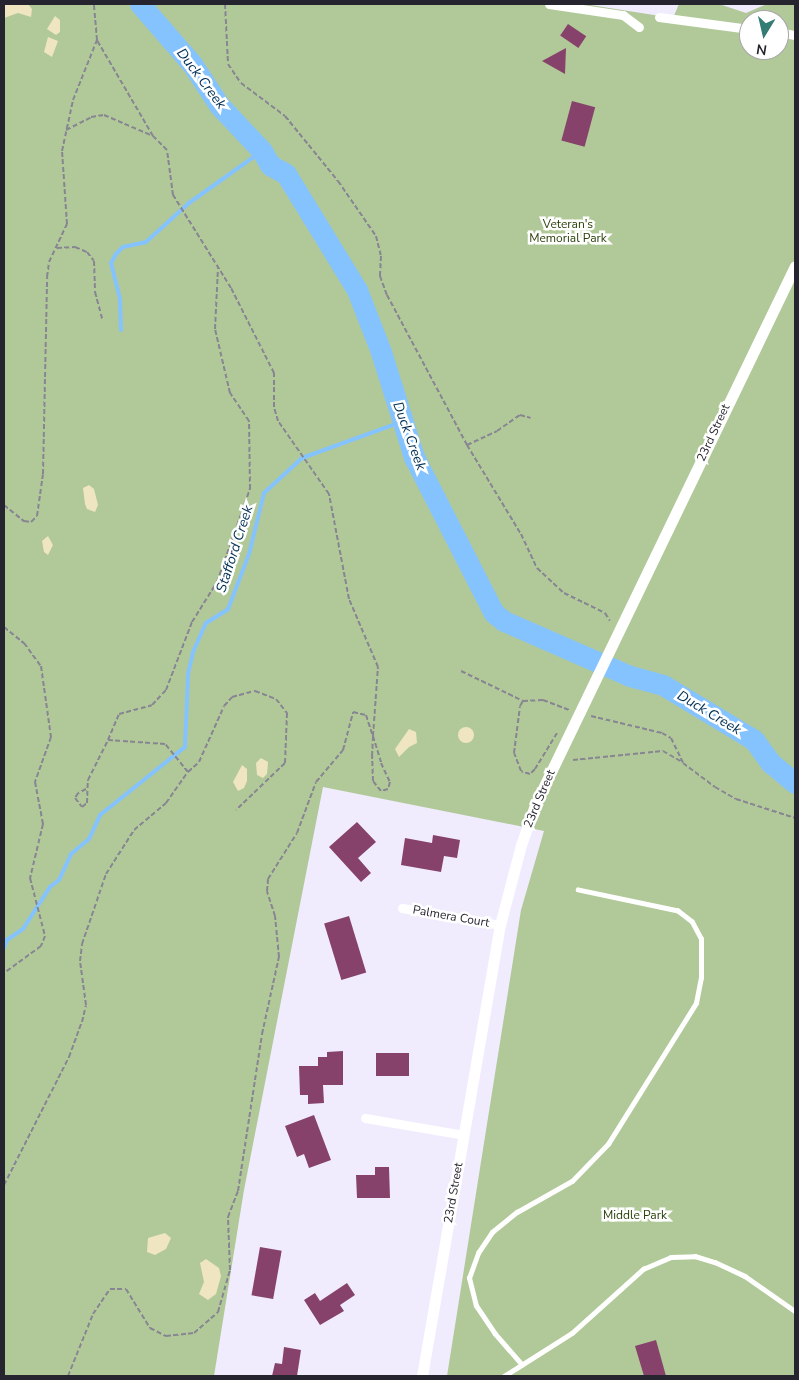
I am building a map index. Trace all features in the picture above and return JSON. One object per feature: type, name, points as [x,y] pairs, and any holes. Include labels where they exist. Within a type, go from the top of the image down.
[{"type":"street","points":[[549,4],[623,16],[639,27]]},
{"type":"street","points":[[659,17],[739,27]]},
{"type":"street","name":"23rd Street","points":[[422,1376],[509,882],[535,805],[563,734],[622,627],[795,266]]},
{"type":"street","name":"Palmera Court","points":[[402,908],[500,925]]},
{"type":"street","points":[[365,1118],[464,1135]]},
{"type":"lane","points":[[522,1365],[494,1334],[476,1306],[469,1278],[478,1253],[492,1232],[517,1212],[572,1181],[608,1144],[696,1003],[701,978],[701,939],[692,922],[678,911],[578,890]]},
{"type":"lane","points":[[504,1376],[572,1333],[643,1269],[671,1257],[694,1256],[716,1262],[745,1276],[795,1311]]},
{"type":"path","points":[[68,1376],[93,1314],[110,1288],[126,1289],[150,1328],[166,1336],[194,1333],[209,1322],[220,1307],[230,1270],[228,1216],[238,1191],[264,1026],[279,957],[275,916],[267,891],[268,879],[297,833],[316,782],[343,750],[353,712],[366,715],[373,736],[390,782],[384,791],[378,789],[373,781],[373,736],[378,667],[349,599],[329,494],[276,414],[274,373],[218,268],[177,202],[170,187],[167,150],[153,136],[97,40],[94,4]]},
{"type":"path","points":[[225,4],[228,64],[242,83],[278,110],[295,127],[338,181],[376,236],[381,256],[380,276],[387,295],[467,445],[521,534],[537,568],[564,593],[606,612],[610,618],[610,625]]},
{"type":"path","points":[[4,505],[24,521],[31,522],[37,516],[43,474],[47,277],[65,232],[68,214],[62,163],[66,130],[82,72],[97,40]]},
{"type":"path","points":[[66,130],[91,117],[104,115],[153,136]]},
{"type":"path","points":[[57,248],[75,247],[86,252],[94,262],[95,292],[102,319]]},
{"type":"path","points":[[86,789],[89,794],[87,803],[82,808],[76,798],[78,793],[86,789],[120,714],[152,705],[166,690],[192,622],[217,582],[250,489],[249,421],[230,393],[215,330],[218,268]]},
{"type":"path","points":[[467,445],[497,431],[520,415],[531,418]]},
{"type":"path","points":[[4,627],[24,643],[41,666],[50,728],[49,746],[34,788],[43,817],[30,878],[32,893],[45,925],[41,946],[4,973]]},
{"type":"path","points":[[462,671],[523,701],[542,700],[573,711]]},
{"type":"path","points":[[4,1185],[69,1057],[82,1022],[86,1005],[81,976],[82,944],[106,874],[134,830],[166,803],[188,772],[199,762],[224,706],[232,697],[255,691],[276,699],[286,713],[285,763],[236,810]]},
{"type":"path","points":[[523,701],[520,706],[514,753],[521,771],[530,774],[535,769],[551,738],[563,734]]},
{"type":"path","points":[[583,714],[662,733],[670,738],[683,763]]},
{"type":"path","points":[[108,740],[165,744],[188,772]]},
{"type":"path","points":[[573,760],[663,751],[736,798],[795,818]]},
{"type":"green space","points":[[4,4],[584,4],[673,18],[679,4],[719,4],[739,11],[739,60],[789,60],[789,10],[753,10],[767,4],[795,4],[795,1376],[447,1376],[521,910],[544,831],[323,787],[244,1190],[214,1376],[4,1376]]},
{"type":"sand","points":[[28,4],[32,9],[31,17],[18,13],[4,18],[4,5]]},
{"type":"sand","points":[[55,16],[60,20],[60,32],[56,35],[47,29]]},
{"type":"sand","points":[[48,37],[58,41],[52,57],[44,52]]},
{"type":"sand","points":[[89,485],[94,489],[98,505],[95,512],[87,509],[85,504],[83,488]]},
{"type":"sand","points":[[48,536],[53,545],[48,555],[44,552],[42,541]]},
{"type":"sand","points":[[466,727],[474,735],[466,743],[458,735]]},
{"type":"sand","points":[[409,729],[416,732],[417,743],[409,747],[399,757],[395,749]]},
{"type":"sand","points":[[261,758],[268,762],[267,774],[263,778],[257,775],[256,763]]},
{"type":"sand","points":[[242,765],[247,769],[247,781],[244,788],[238,791],[233,782]]},
{"type":"sand","points":[[165,1233],[171,1238],[166,1249],[155,1255],[147,1252],[148,1238]]},
{"type":"sand","points":[[206,1259],[219,1268],[221,1276],[216,1294],[208,1300],[199,1294],[204,1282],[200,1263]]},
{"type":"building","points":[[568,24],[586,36],[578,48],[560,36]]},
{"type":"building","points":[[566,48],[565,74],[542,61]]},
{"type":"building","points":[[572,101],[595,107],[585,147],[561,141]]},
{"type":"building","points":[[357,822],[376,842],[358,858],[371,873],[361,882],[329,847]]},
{"type":"building","points":[[433,835],[460,840],[457,858],[444,856],[441,872],[401,865],[405,838],[432,843]]},
{"type":"building","points":[[349,916],[366,972],[341,980],[324,924]]},
{"type":"building","points":[[343,1051],[343,1085],[323,1085],[324,1103],[308,1104],[308,1095],[300,1095],[299,1066],[318,1066],[318,1057],[327,1057],[327,1052]]},
{"type":"building","points":[[376,1053],[409,1053],[409,1076],[376,1076]]},
{"type":"building","points":[[314,1115],[331,1160],[309,1168],[304,1154],[297,1157],[285,1126]]},
{"type":"building","points":[[375,1167],[389,1167],[390,1198],[357,1198],[356,1175],[375,1175]]},
{"type":"building","points":[[260,1247],[282,1251],[273,1299],[251,1295]]},
{"type":"building","points":[[347,1283],[355,1295],[340,1305],[344,1311],[320,1325],[304,1300],[315,1293],[320,1301]]},
{"type":"building","points":[[656,1340],[666,1376],[644,1376],[635,1346]]},
{"type":"building","points":[[284,1347],[301,1350],[297,1376],[272,1376],[275,1363],[282,1364]]},
{"type":"waterway","name":"Duck Creek","points":[[140,4],[192,64],[219,105],[262,151],[270,165],[286,174],[357,290],[381,352],[414,457],[494,613],[504,621],[630,676],[663,685],[754,740],[771,763],[795,783]]},
{"type":"waterway","points":[[121,330],[120,299],[111,263],[116,254],[123,247],[146,242],[189,203],[262,151]]},
{"type":"waterway","name":"Stafford Creek","points":[[4,948],[7,940],[23,929],[50,887],[59,880],[71,854],[89,839],[100,815],[185,747],[188,674],[193,652],[206,623],[228,609],[249,554],[264,493],[302,458],[401,422]]},
{"type":"park label","name":"Veteran's Memorial Park","points":[[568,232]]},
{"type":"park label","name":"Middle Park","points":[[635,1216]]}]
